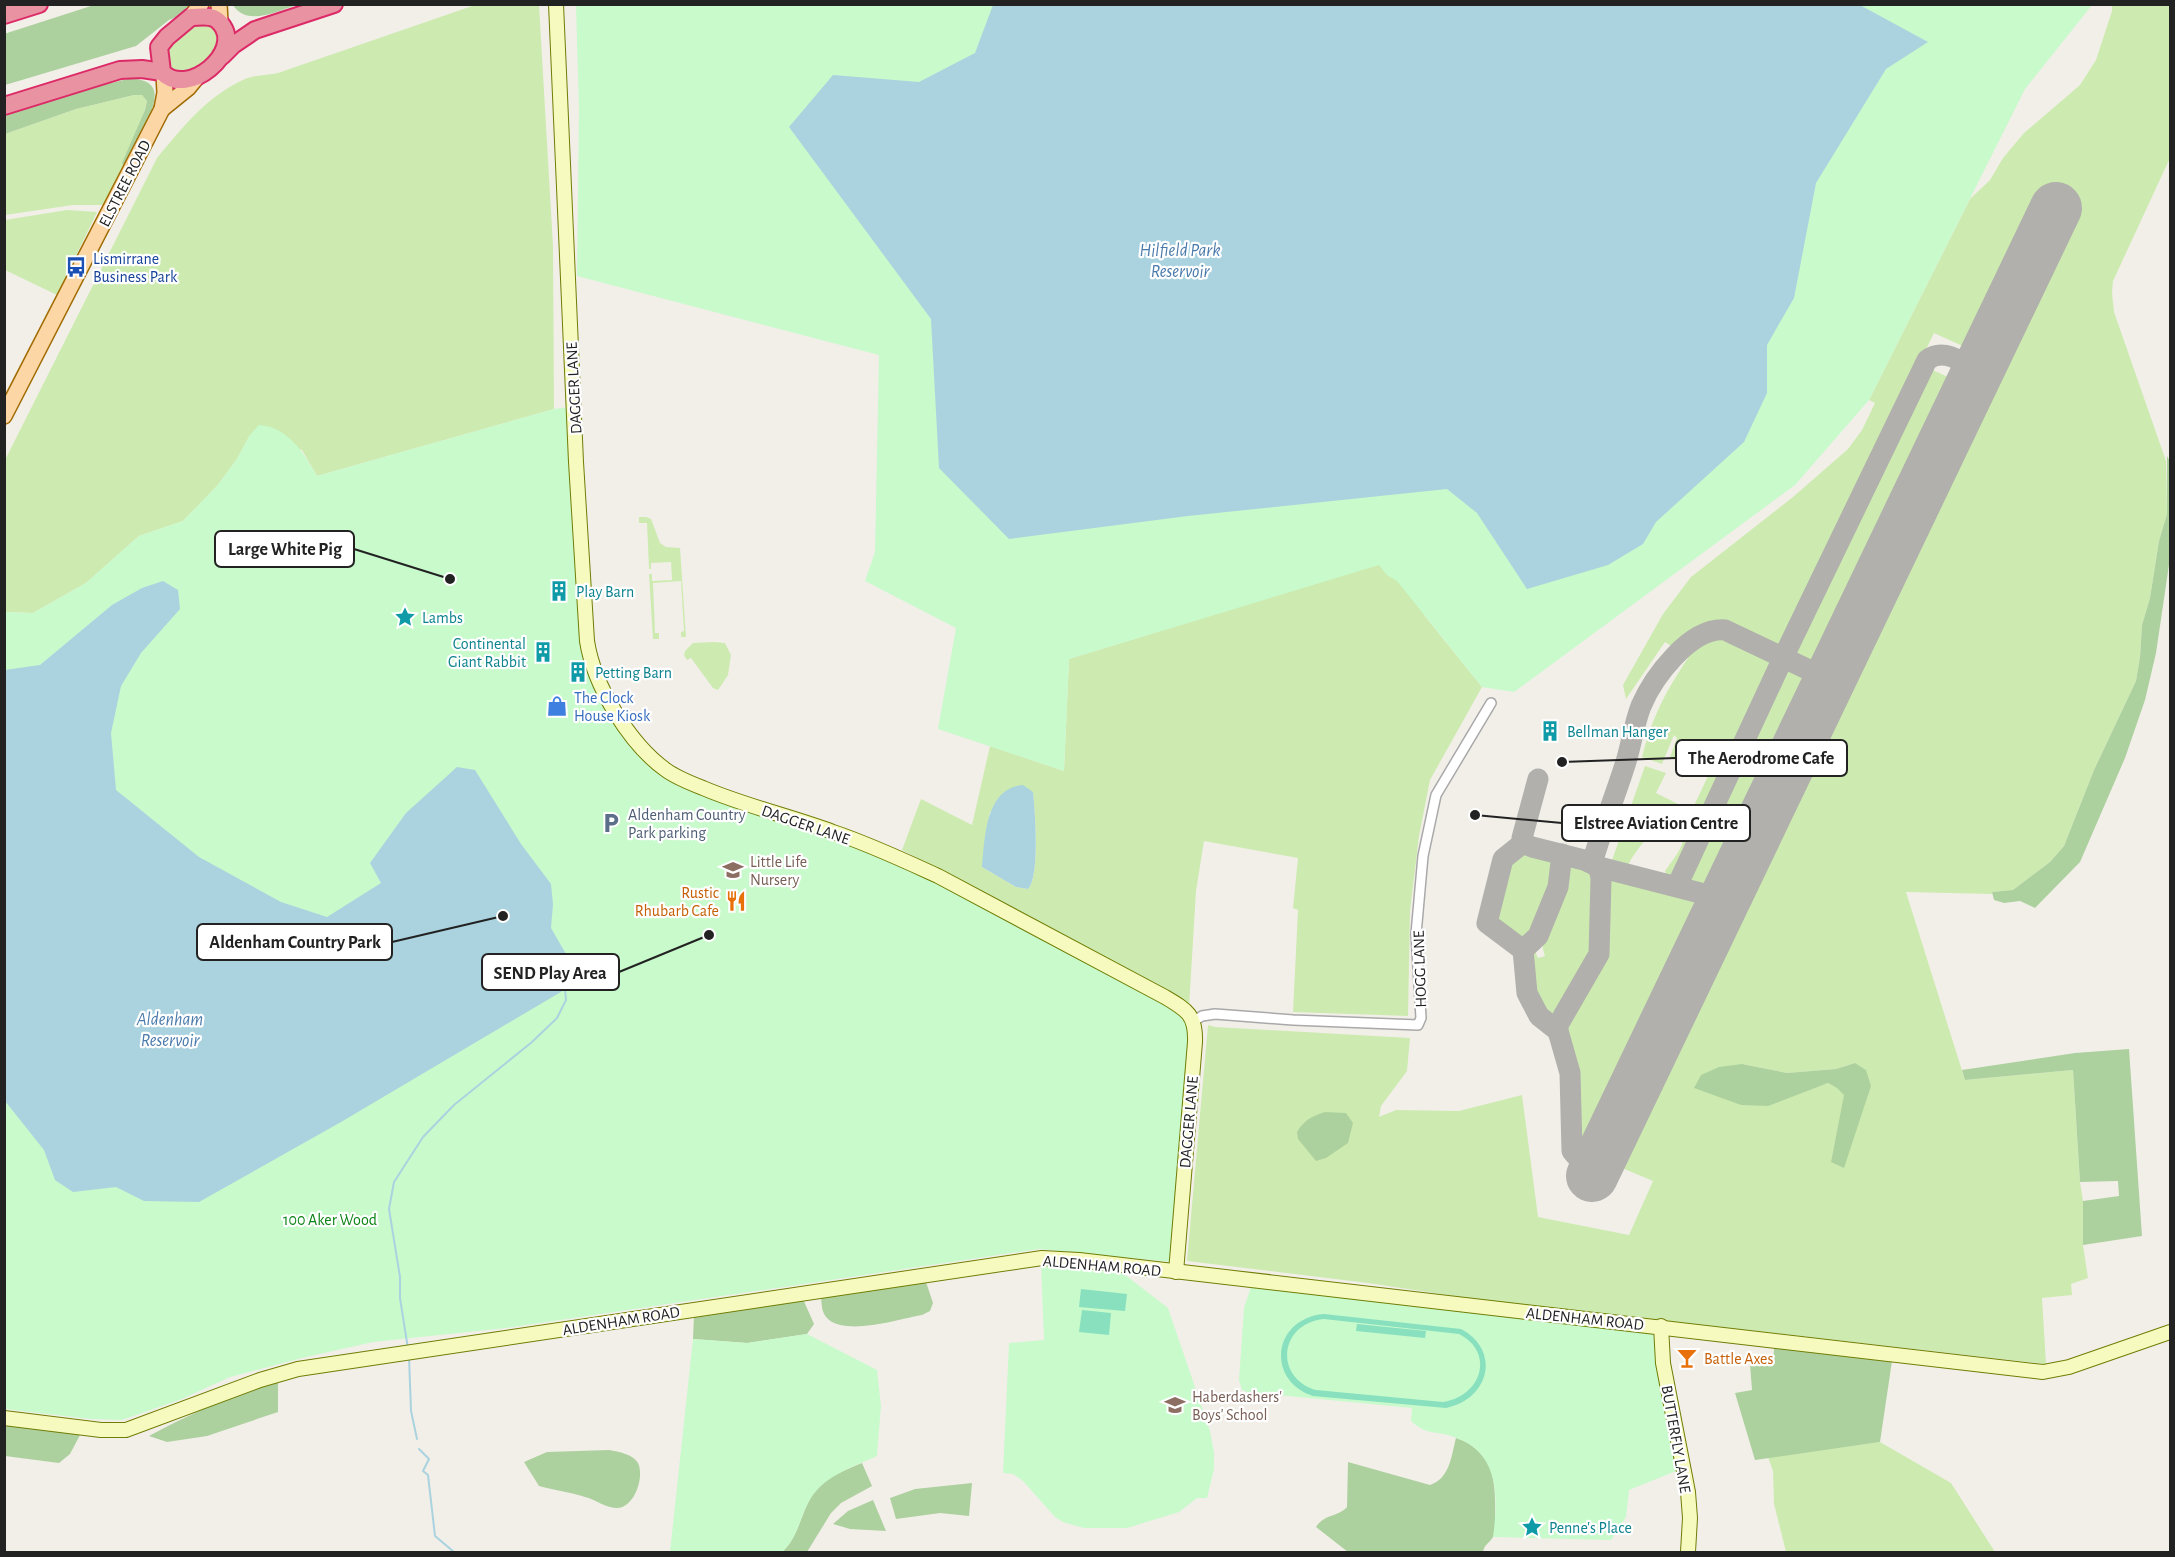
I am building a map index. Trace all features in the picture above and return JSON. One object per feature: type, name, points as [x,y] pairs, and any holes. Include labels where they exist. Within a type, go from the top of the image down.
[{"type":"highway","points":[[4,15],[39,4]]},
{"type":"highway","points":[[120,70],[142,69],[163,73],[178,80],[197,77],[233,45],[255,30],[334,4]]},
{"type":"highway","points":[[4,106],[120,70],[159,47],[196,11],[221,24],[255,30]]},
{"type":"highway","points":[[221,24],[226,43],[221,57]]},
{"type":"highway","points":[[159,47],[163,73]]},
{"type":"main road","points":[[219,4],[221,24]]},
{"type":"main road","name":"ELSTREE ROAD","points":[[4,416],[162,109],[165,93],[163,73]]},
{"type":"main road","name":"ELSTREE ROAD","points":[[162,109],[188,88],[197,77]]},
{"type":"street","name":"DAGGER LANE","points":[[555,4],[576,462],[587,641],[590,660],[597,679],[634,739],[662,766],[684,781],[720,796],[833,832],[918,867],[1184,1008],[1194,1021],[1195,1042],[1176,1272]]},
{"type":"street","name":"HOGG LANE","points":[[1194,1021],[1215,1014],[1418,1025],[1421,1018],[1416,934],[1423,856],[1436,795],[1491,703]]},
{"type":"street","name":"ALDENHAM ROAD","points":[[4,1418],[101,1430],[126,1430],[260,1380],[298,1369],[1042,1258],[1078,1260],[2043,1371],[2069,1367],[2170,1332]]},
{"type":"street","name":"BUTTERFLY LANE","points":[[1660,1326],[1664,1363],[1688,1492],[1690,1518],[1688,1552]]},
{"type":"green space","points":[[94,5],[196,5],[188,12],[169,20],[136,46],[5,85],[4,34]]},
{"type":"green space","points":[[233,5],[297,5],[254,16],[239,12]]},
{"type":"green space","points":[[475,5],[539,5],[553,246],[554,409],[317,476],[302,450],[250,435],[237,459],[217,486],[183,521],[139,536],[86,583],[33,613],[5,612],[4,462],[157,158],[207,103],[245,79],[278,73]]},
{"type":"green space","name":"Hilfield Park Reservoir","points":[[576,5],[2092,5],[2025,89],[1869,400],[1795,485],[1514,692],[1482,687],[1397,581],[1387,575],[1379,565],[1069,659],[1064,771],[938,729],[956,628],[865,581],[875,552],[879,355],[577,276],[579,111]]},
{"type":"green space","points":[[2112,5],[2170,5],[2170,158],[2113,281],[2112,293],[2114,312],[2166,461],[2167,514],[2159,541],[2150,598],[2142,625],[2136,681],[2094,770],[2064,846],[2050,862],[2013,890],[1992,892],[1992,894],[1906,892],[1965,1080],[2073,1070],[2083,1201],[2083,1245],[2088,1278],[2071,1284],[2072,1295],[2042,1298],[2046,1364],[1474,1299],[1368,1283],[1187,1261],[1208,1025],[1410,1038],[1407,1071],[1381,1106],[1379,1117],[1396,1110],[1459,1111],[1522,1095],[1538,1217],[1629,1235],[1653,1181],[1622,1168],[1617,1163],[2073,214],[2041,199],[1969,349],[1934,333],[1919,364],[1955,380],[1714,879],[1709,883],[1686,884],[1668,878],[1665,871],[1681,846],[1683,829],[1708,776],[1670,757],[1677,738],[1674,735],[1662,764],[1642,757],[1660,706],[1688,658],[1682,652],[1714,632],[1708,627],[1674,648],[1665,642],[1626,699],[1623,685],[1663,614],[1691,577],[1793,497],[1848,449],[1862,430],[1875,403],[1869,400],[1970,199],[1990,180],[2003,158],[2024,133],[2080,85],[2096,60]],"holes":[[[1855,1063],[1831,1162],[1845,1094],[1828,1083],[1806,1091],[1742,1064],[1787,1073],[1836,1069]]]},
{"type":"green space","points":[[203,22],[214,27],[219,35],[217,51],[196,70],[184,73],[174,70],[167,61],[166,55],[172,40],[182,32]]},
{"type":"green space","points":[[132,78],[149,83],[155,95],[150,115],[124,166],[122,163],[145,110],[147,101],[142,95],[76,109],[5,134],[4,114],[81,90]]},
{"type":"green space","points":[[142,95],[147,101],[145,110],[124,166],[104,205],[73,205],[5,215],[5,134],[76,109]]},
{"type":"green space","points":[[67,210],[97,212],[57,295],[5,270],[5,220]]},
{"type":"green space","name":"100 Aker Wood","points":[[570,407],[584,657],[595,689],[621,731],[662,771],[883,854],[1175,1010],[1185,1020],[1190,1032],[1172,1262],[1039,1249],[507,1328],[373,1342],[230,1377],[182,1399],[122,1420],[90,1419],[5,1409],[4,612],[33,613],[86,583],[139,536],[183,521],[217,486],[259,425],[287,436],[301,450],[317,476],[554,409]]},
{"type":"green space","points":[[2167,456],[2170,461],[2170,558],[2156,653],[2145,700],[2125,758],[2080,862],[2035,908],[2020,901],[2004,903],[1994,900],[1992,892],[2013,890],[2050,862],[2064,846],[2094,770],[2136,681],[2142,625],[2150,598],[2159,541],[2167,514]]},
{"type":"green space","points":[[1447,489],[1424,615],[1482,687],[1430,780],[1419,836],[1410,911],[1408,1016],[1293,1012],[1298,910],[1293,908],[1298,858],[1204,841],[1196,891],[1189,1007],[1053,929],[902,850],[921,799],[972,825],[990,746],[1064,771],[1069,659],[1363,569]],"holes":[[[1033,792],[1035,858],[1032,882],[1028,889],[1016,887],[982,867],[990,812]]]},
{"type":"green space","points":[[639,517],[651,519],[660,543],[666,547],[680,548],[686,637],[681,637],[681,632],[684,631],[681,581],[653,583],[655,633],[659,633],[659,639],[653,639],[649,574],[652,574],[652,581],[672,580],[671,562],[651,563],[651,569],[649,569],[647,523],[639,523]]},
{"type":"green space","points":[[693,643],[725,643],[731,655],[728,675],[718,690],[713,688],[691,658],[687,660],[684,655]]},
{"type":"green space","points":[[1645,766],[1666,773],[1656,793],[1680,805],[1672,822],[1666,823],[1652,833],[1634,855],[1627,868],[1611,863]]},
{"type":"green space","points":[[1525,854],[1557,862],[1553,888],[1534,934],[1526,939],[1495,920],[1507,868]]},
{"type":"green space","points":[[1564,864],[1592,871],[1595,876],[1599,898],[1598,926],[1594,957],[1556,1020],[1552,1021],[1541,1011],[1535,998],[1529,954],[1530,948],[1535,951],[1538,958],[1545,956],[1542,939],[1546,923],[1560,893]]},
{"type":"green space","points":[[1605,874],[1694,896],[1701,900],[1702,904],[1586,1146],[1576,1148],[1574,1067],[1563,1034],[1563,1027],[1603,954]]},
{"type":"green space","points":[[2129,1049],[2142,1236],[2083,1245],[2083,1201],[2119,1196],[2118,1181],[2080,1182],[2073,1070],[1965,1080],[1962,1070],[2075,1053]]},
{"type":"green space","points":[[1855,1063],[1866,1070],[1871,1086],[1844,1168],[1831,1162],[1844,1095],[1828,1083],[1768,1106],[1741,1105],[1694,1088],[1701,1075],[1719,1067],[1742,1064],[1787,1073],[1836,1069]]},
{"type":"green space","points":[[1325,1112],[1346,1113],[1353,1123],[1348,1143],[1326,1158],[1316,1161],[1298,1139],[1297,1132],[1309,1119]]},
{"type":"green space","points":[[1041,1264],[1120,1271],[1168,1308],[1210,1431],[1214,1469],[1207,1498],[1197,1498],[1179,1512],[1127,1528],[1084,1528],[1063,1522],[1055,1517],[1023,1481],[1013,1474],[1003,1473],[1009,1343],[1044,1340]]},
{"type":"green space","points":[[926,1282],[933,1303],[930,1311],[922,1315],[873,1325],[847,1326],[828,1319],[823,1311],[821,1297]]},
{"type":"green space","points":[[1251,1287],[1653,1334],[1676,1471],[1629,1490],[1626,1517],[1611,1540],[1493,1537],[1495,1489],[1486,1462],[1465,1442],[1416,1425],[1411,1421],[1412,1408],[1242,1390],[1239,1380],[1244,1308]]},
{"type":"green space","points":[[1081,1289],[1127,1294],[1125,1311],[1079,1307]]},
{"type":"green space","points":[[803,1299],[814,1324],[807,1334],[747,1343],[693,1339],[694,1315]]},
{"type":"green space","points":[[1082,1310],[1111,1313],[1109,1335],[1079,1332]]},
{"type":"green space","points":[[1324,1314],[1461,1329],[1474,1338],[1482,1349],[1485,1373],[1481,1385],[1473,1395],[1461,1403],[1446,1408],[1313,1396],[1298,1388],[1287,1377],[1282,1364],[1281,1350],[1285,1337],[1294,1326],[1307,1318]],"holes":[[[1324,1319],[1459,1334],[1477,1351],[1480,1362],[1479,1373],[1475,1383],[1467,1391],[1443,1402],[1316,1390],[1302,1383],[1293,1374],[1288,1363],[1287,1351],[1298,1330],[1309,1323]]]},
{"type":"green space","points":[[1357,1324],[1426,1331],[1425,1338],[1356,1331]]},
{"type":"green space","points":[[807,1334],[877,1370],[881,1406],[877,1456],[847,1469],[821,1486],[808,1503],[794,1535],[782,1552],[670,1552],[693,1339],[747,1343]]},
{"type":"green space","points":[[1774,1348],[1892,1361],[1880,1442],[1755,1460],[1735,1393],[1752,1390],[1750,1364],[1773,1366]]},
{"type":"green space","points":[[278,1380],[278,1412],[207,1436],[167,1442],[149,1436],[212,1405]]},
{"type":"green space","points":[[5,1425],[80,1435],[70,1454],[59,1463],[5,1456]]},
{"type":"green space","points":[[1456,1438],[1478,1450],[1485,1458],[1493,1478],[1495,1532],[1483,1552],[1348,1552],[1316,1527],[1323,1520],[1347,1507],[1348,1462],[1430,1485],[1437,1482],[1446,1472]]},
{"type":"green space","points":[[1880,1442],[1951,1483],[1995,1552],[1786,1552],[1774,1504],[1773,1471],[1768,1457]]},
{"type":"green space","points":[[609,1450],[633,1457],[640,1469],[639,1484],[633,1498],[622,1507],[612,1508],[589,1498],[539,1486],[524,1462],[547,1452]]},
{"type":"green space","points":[[862,1463],[872,1486],[841,1503],[831,1513],[807,1552],[782,1552],[793,1538],[811,1497],[820,1485],[831,1477]]},
{"type":"green space","points":[[972,1483],[969,1516],[940,1513],[896,1519],[890,1498],[915,1489]]},
{"type":"green space","points":[[873,1500],[886,1531],[850,1529],[833,1524],[848,1511]]},
{"type":"water","name":"Hilfield Park Reservoir","points":[[1858,4],[1928,42],[1886,69],[1816,183],[1794,298],[1767,345],[1767,393],[1744,442],[1656,522],[1643,544],[1608,565],[1527,589],[1477,513],[1447,489],[1188,516],[1009,539],[939,468],[931,319],[789,127],[833,75],[919,82],[975,53],[993,5]]},
{"type":"water","name":"Aldenham Reservoir","points":[[163,581],[178,590],[180,609],[141,653],[121,686],[111,733],[116,790],[199,857],[281,902],[327,917],[381,883],[370,863],[406,813],[457,767],[475,770],[521,844],[551,884],[553,904],[551,928],[573,966],[569,977],[571,986],[341,1122],[199,1202],[144,1201],[116,1187],[73,1192],[55,1180],[44,1150],[5,1101],[5,670],[40,665],[112,605],[142,588]]},
{"type":"water","points":[[1023,785],[1033,792],[1035,827],[1034,871],[1028,889],[1016,887],[982,867],[986,829],[994,805],[1010,788]]},
{"type":"waterway","points":[[408,1349],[389,1209],[394,1182],[423,1137],[454,1105],[532,1042],[557,1018],[566,1000],[565,989]]},
{"type":"waterway","points":[[409,1357],[411,1411],[417,1439]]},
{"type":"waterway","points":[[419,1449],[429,1459],[423,1471],[428,1475],[435,1536],[454,1552]]},
{"type":"taxiway","points":[[1677,886],[1783,658],[1927,360],[1939,355],[1957,359],[1971,372],[1972,384]]},
{"type":"taxiway","points":[[1602,1155],[1594,1160],[1586,1161],[1572,1151],[1570,1073],[1558,1025],[1599,954],[1601,879],[1593,860],[1641,706],[1654,682],[1674,656],[1686,645],[1712,631],[1725,630],[1830,680]]},
{"type":"taxiway","points":[[1523,843],[1522,838],[1538,779]]},
{"type":"taxiway","points":[[1523,843],[1503,859],[1487,923],[1523,950],[1527,993],[1539,1016],[1558,1031]]},
{"type":"taxiway","points":[[1523,843],[1584,860],[1599,867],[1708,895],[1717,904],[1717,915]]},
{"type":"taxiway","points":[[1523,950],[1538,936],[1558,887],[1562,854]]},
{"type":"taxiway","points":[[1708,895],[1723,892],[1734,880]]},
{"type":"runway","points":[[1592,1176],[2056,208]]},
{"type":"place","name":"Lismirrane Business Park","points":[[76,267]]},
{"type":"place","name":"Large White Pig","points":[[450,579]]},
{"type":"place","name":"Play Barn","points":[[559,591]]},
{"type":"place","name":"Lambs","points":[[405,617]]},
{"type":"place","name":"Continental Giant Rabbit","points":[[543,652]]},
{"type":"place","name":"Petting Barn","points":[[578,672]]},
{"type":"place","name":"The Clock House Kiosk","points":[[557,706]]},
{"type":"place","name":"Bellman Hanger","points":[[1550,731]]},
{"type":"place","name":"The Aerodrome Cafe","points":[[1562,762]]},
{"type":"place","name":"Elstree Aviation Centre","points":[[1475,815]]},
{"type":"place","name":"Aldenham Country Park parking","points":[[611,823]]},
{"type":"place","name":"Little Life Nursery","points":[[733,870]]},
{"type":"place","name":"Rustic Rhubarb Cafe","points":[[736,901]]},
{"type":"place","name":"Aldenham Country Park","points":[[503,916]]},
{"type":"place","name":"SEND Play Area","points":[[709,935]]},
{"type":"place","name":"Battle Axes","points":[[1687,1358]]},
{"type":"place","name":"Haberdashers' Boys' School","points":[[1175,1405]]},
{"type":"place","name":"Penne's Place","points":[[1532,1527]]}]
